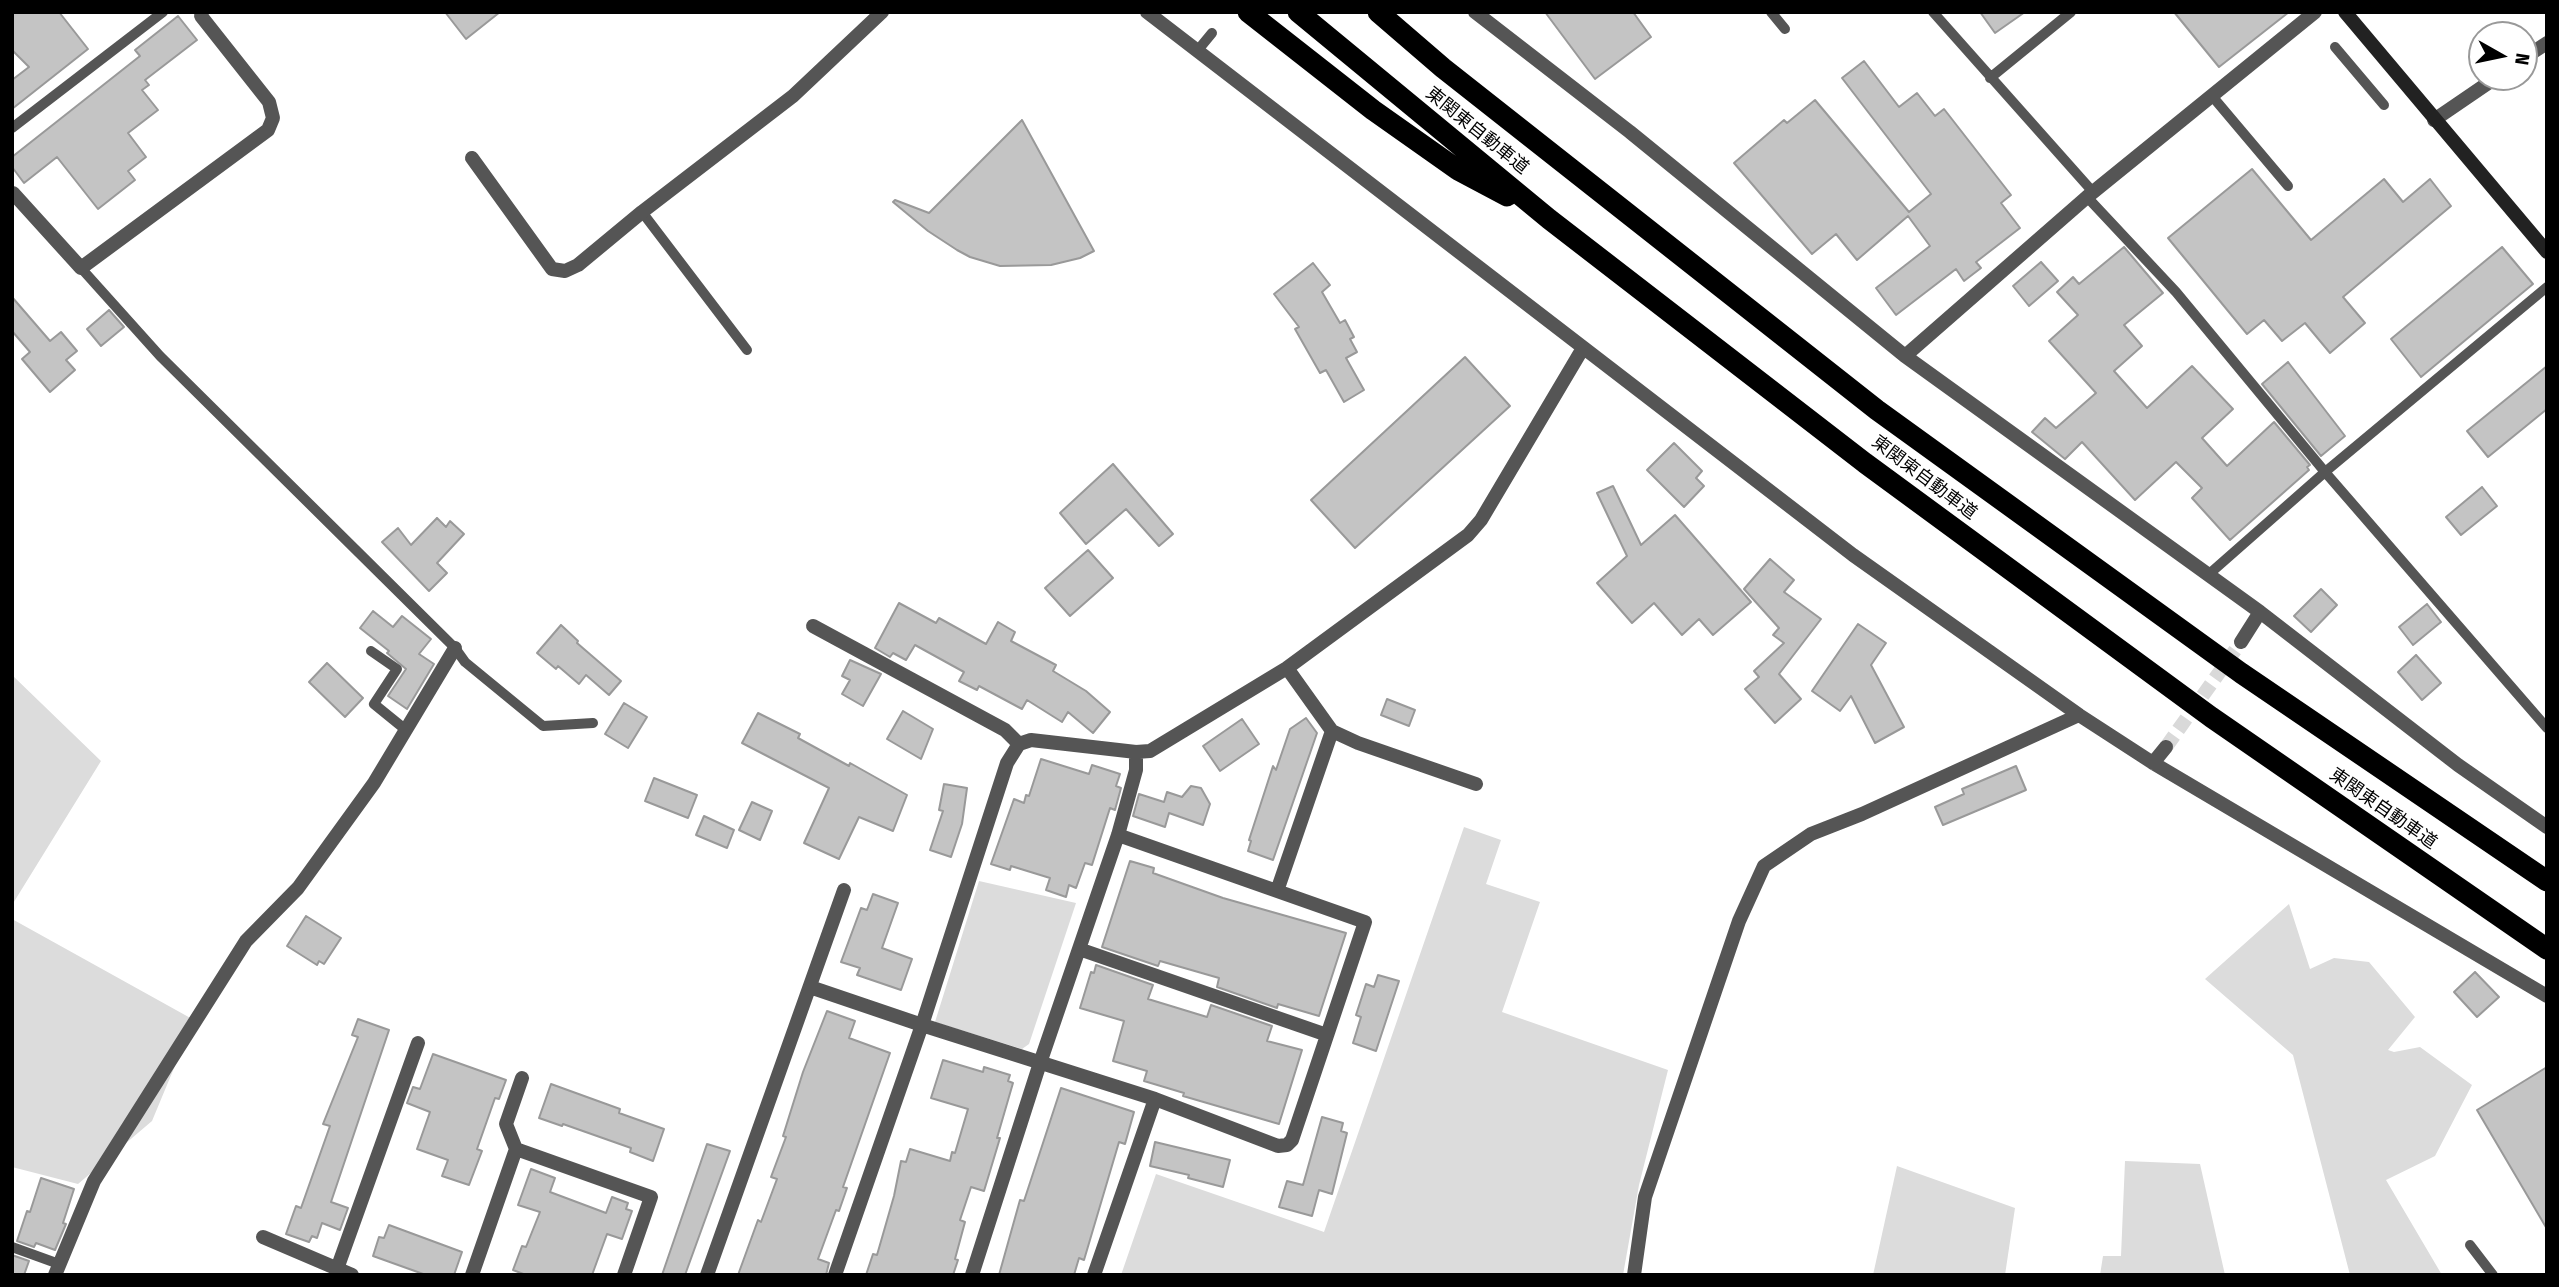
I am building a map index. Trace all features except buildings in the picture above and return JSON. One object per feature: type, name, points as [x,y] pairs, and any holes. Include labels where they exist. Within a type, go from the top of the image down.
[{"type":"highway","points":[[1248,12],[1373,110],[1458,170],[1549,219]]},
{"type":"highway","name":"東関東自動車道","points":[[1298,12],[1549,219],[1865,463],[2211,717],[2547,948]]},
{"type":"highway","name":"東関東自動車道","points":[[1378,12],[1443,68],[1877,410],[2241,673],[2547,881]]},
{"type":"street","points":[[13,192],[80,268],[268,130],[273,118],[269,102],[201,16],[202,12]]},
{"type":"street","points":[[472,158],[552,269],[565,271],[578,265],[642,212],[793,96],[882,12]]},
{"type":"street","points":[[1147,12],[1853,555],[2079,715],[2153,763],[2547,996]]},
{"type":"street","points":[[1475,12],[1630,132],[1905,356],[2260,612],[2458,765],[2547,827]]},
{"type":"street","points":[[1905,356],[2090,194],[2315,12]]},
{"type":"street","points":[[2345,12],[2547,252]]},
{"type":"street","points":[[2434,120],[2476,91]]},
{"type":"street","points":[[835,1275],[922,1025],[1007,763],[1019,744],[1031,740],[1136,752],[1150,751],[1287,668],[1468,536],[1481,520],[1583,348]]},
{"type":"street","points":[[2241,642],[2260,612]]},
{"type":"street","points":[[813,626],[1005,730],[1019,744]]},
{"type":"street","points":[[57,1269],[94,1181],[246,941],[298,888],[374,783],[455,648]]},
{"type":"street","points":[[1287,668],[1332,731],[1358,743],[1476,784]]},
{"type":"street","points":[[1634,1275],[1645,1197],[1740,921],[1764,866],[1811,834],[1862,814],[2079,715]]},
{"type":"street","points":[[1277,891],[1332,731]]},
{"type":"street","points":[[2153,763],[2166,747]]},
{"type":"street","points":[[972,1275],[1040,1063],[1118,835],[1136,770],[1136,752]]},
{"type":"street","points":[[810,986],[922,1025],[1155,1099],[1278,1146],[1287,1145],[1292,1140],[1365,922],[1118,835]]},
{"type":"street","points":[[707,1275],[844,890]]},
{"type":"street","points":[[1079,949],[1326,1035]]},
{"type":"street","points":[[337,1269],[418,1043]]},
{"type":"street","points":[[472,1275],[516,1149],[506,1124],[522,1078]]},
{"type":"street","points":[[1094,1275],[1155,1099]]},
{"type":"street","points":[[516,1149],[650,1196],[624,1275]]},
{"type":"street","points":[[262,1237],[352,1275]]},
{"type":"lane","points":[[12,128],[163,12]]},
{"type":"lane","points":[[1771,12],[1785,29]]},
{"type":"lane","points":[[1933,12],[2176,292],[2325,472],[2547,728]]},
{"type":"lane","points":[[1990,78],[2071,12]]},
{"type":"lane","points":[[1198,50],[1212,33]]},
{"type":"lane","points":[[2335,47],[2384,105]]},
{"type":"lane","points":[[2212,96],[2288,186]]},
{"type":"lane","points":[[642,212],[747,350]]},
{"type":"lane","points":[[80,268],[160,356],[455,648],[465,662],[544,726],[593,723]]},
{"type":"lane","points":[[2208,575],[2325,472],[2547,288]]},
{"type":"lane","points":[[371,651],[397,669],[374,704],[406,730]]},
{"type":"lane","points":[[2470,1245],[2493,1275]]},
{"type":"lane","points":[[12,1247],[57,1269]]},
{"type":"shaded area","points":[[12,675],[101,761],[12,905]]},
{"type":"shaded area","points":[[1464,827],[1501,840],[1486,884],[1540,902],[1502,1012],[1668,1070],[1639,1185],[1623,1275],[1121,1275],[1156,1174],[1324,1232]]},
{"type":"shaded area","points":[[979,881],[1076,903],[1029,1044],[1022,1049],[935,1022]]},
{"type":"shaded area","points":[[2289,904],[2310,969],[2334,958],[2369,962],[2415,1017],[2388,1050],[2394,1052],[2420,1047],[2472,1085],[2435,1156],[2386,1180],[2442,1275],[2350,1275],[2293,1055],[2205,979]]},
{"type":"shaded area","points":[[12,919],[194,1020],[152,1121],[78,1184],[12,1167]]},
{"type":"shaded area","points":[[2125,1161],[2200,1164],[2225,1275],[2100,1275],[2103,1256],[2121,1256]]},
{"type":"shaded area","points":[[1897,1166],[2015,1208],[2005,1275],[1873,1275]]},
{"type":"tunnel","points":[[2166,747],[2241,642]]}]
